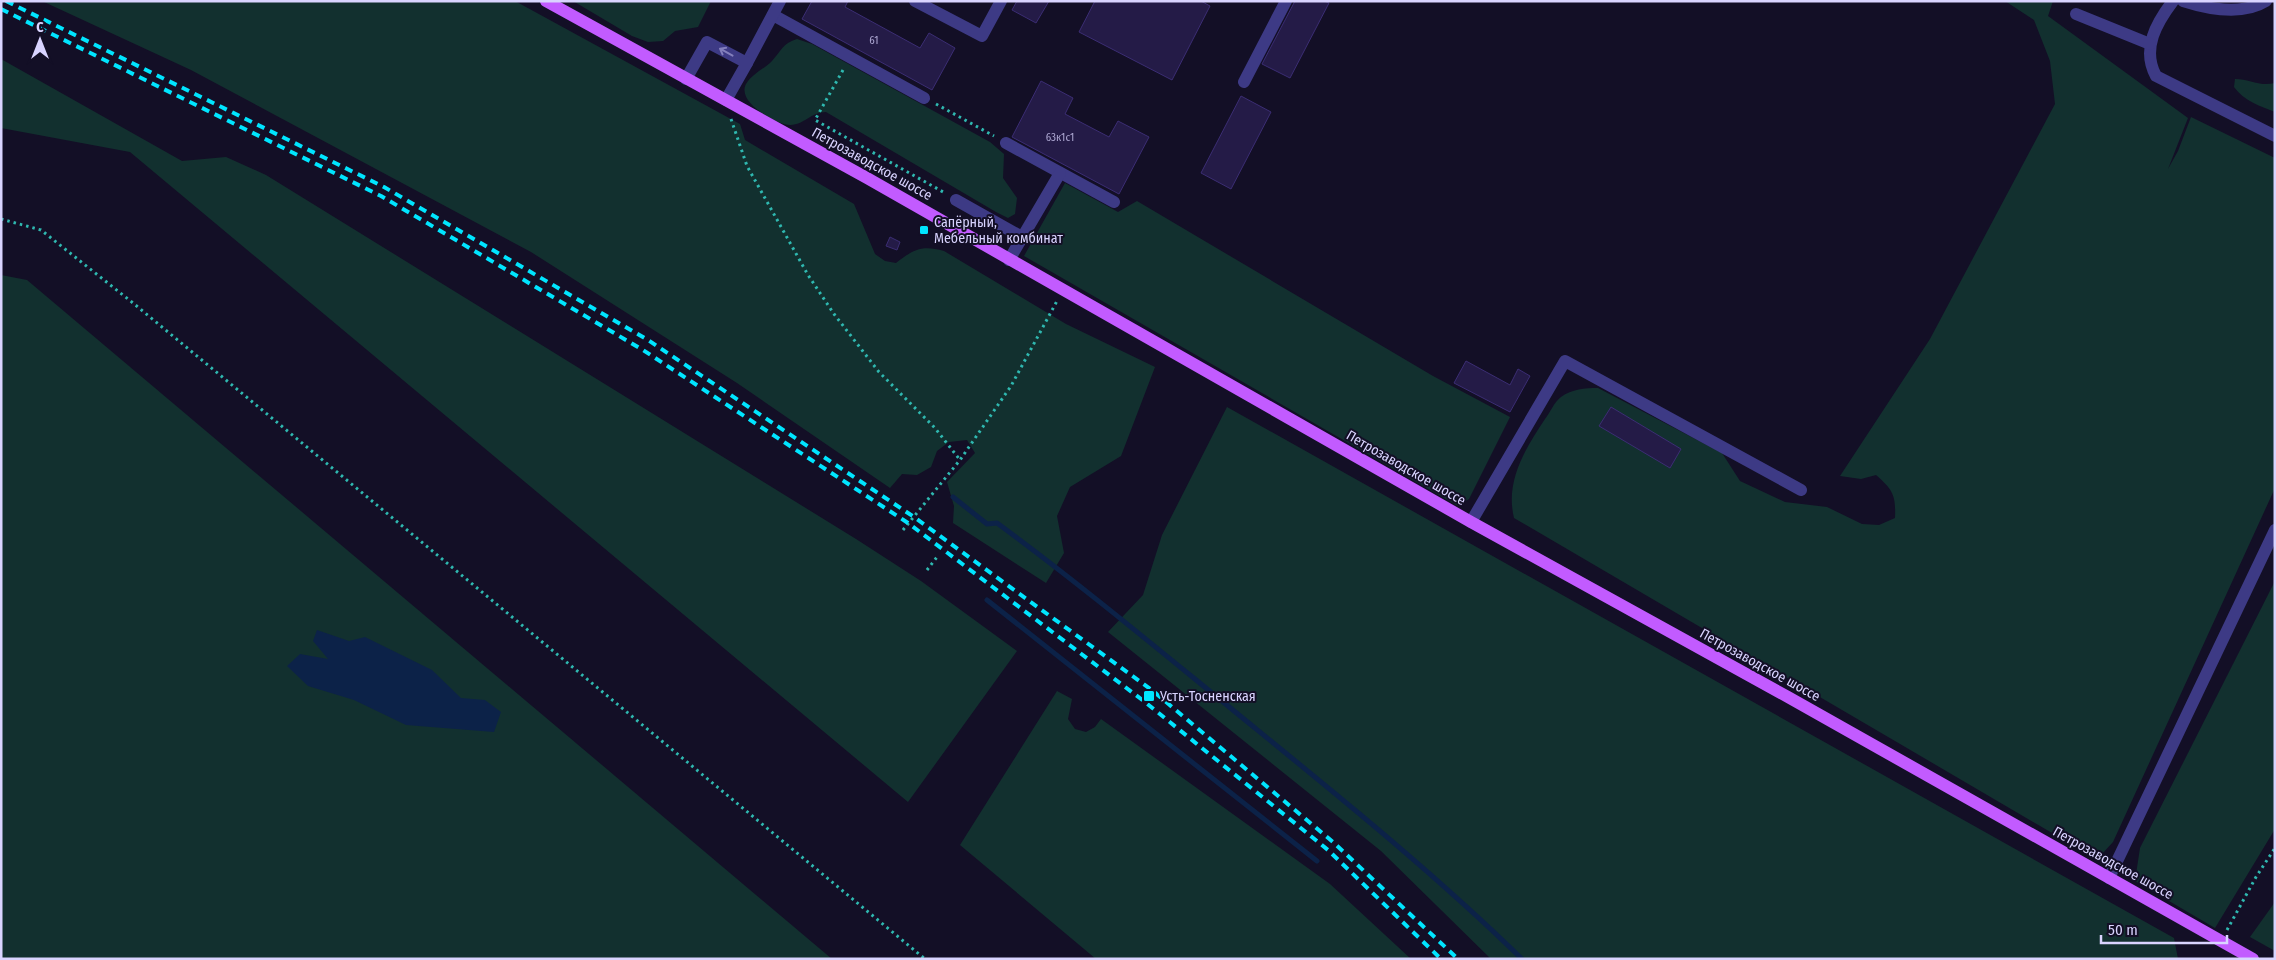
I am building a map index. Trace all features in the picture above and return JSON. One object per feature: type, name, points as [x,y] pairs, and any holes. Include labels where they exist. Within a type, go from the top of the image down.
[{"type":"main road","name":"Петрозаводское шоссе","points":[[546,1],[868,178],[1062,291],[1471,522],[2253,959]]},
{"type":"street","points":[[726,100],[780,1]]},
{"type":"street","points":[[915,1],[982,36],[1001,1]]},
{"type":"street","points":[[1244,82],[1286,1]]},
{"type":"street","points":[[2174,1],[2155,27],[2150,44],[2152,69],[2156,76],[2275,136]]},
{"type":"street","points":[[2183,1],[2233,10],[2258,6],[2266,1]]},
{"type":"street","points":[[2076,14],[2150,44]]},
{"type":"street","points":[[773,15],[924,98]]},
{"type":"street","points":[[686,79],[708,42],[747,63]]},
{"type":"street","points":[[1006,143],[1114,202]]},
{"type":"street","points":[[1009,260],[1060,172]]},
{"type":"street","points":[[956,200],[1022,237]]},
{"type":"street","points":[[1471,522],[1565,361],[1801,490]]},
{"type":"street","points":[[2109,878],[2275,530]]},
{"type":"path","points":[[850,58],[815,120],[956,200]]},
{"type":"path","points":[[924,98],[1006,143]]},
{"type":"path","points":[[726,100],[737,141],[747,166],[808,275],[834,314],[879,372],[935,428],[960,460]]},
{"type":"path","points":[[1,219],[41,230],[72,254],[925,959]]},
{"type":"path","points":[[903,530],[960,460],[1011,386],[1062,291]]},
{"type":"path","points":[[927,570],[937,557]]},
{"type":"path","points":[[2221,941],[2256,876],[2275,848]]},
{"type":"green space","points":[[42,1],[515,1],[740,124],[745,140],[854,204],[875,254],[885,261],[896,263],[913,251],[924,248],[944,251],[1066,324],[1155,367],[1121,456],[1070,487],[1057,516],[1064,553],[1046,583],[953,523],[954,506],[947,482],[975,453],[967,440],[949,442],[937,451],[931,467],[917,475],[902,474],[890,488],[737,383],[531,252],[191,70]]},
{"type":"green space","points":[[573,1],[711,1],[698,27],[675,31],[663,41],[648,42],[632,36]]},
{"type":"green space","points":[[2005,1],[2053,1],[2048,16],[2188,118],[2168,169],[2178,151],[2191,117],[2275,158],[2275,488],[2113,842],[2102,854],[2088,854],[1514,518],[1512,504],[1515,478],[1524,454],[1556,402],[1565,394],[1574,391],[1598,388],[1722,453],[1740,481],[1785,502],[1827,507],[1862,524],[1879,525],[1895,518],[1894,498],[1890,489],[1876,475],[1861,479],[1840,476],[1930,339],[2055,104],[2050,61],[2034,20]]},
{"type":"green space","points":[[797,39],[812,44],[990,142],[1004,154],[1003,178],[1017,198],[1015,214],[1008,218],[996,212],[826,112],[790,125],[778,122],[756,109],[746,97],[744,90],[746,84],[751,77],[772,61],[785,45]]},
{"type":"green space","points":[[1,59],[182,161],[226,157],[266,175],[856,539],[921,581],[1017,651],[908,802],[130,152],[1,128]]},
{"type":"green space","points":[[2235,79],[2264,84],[2275,83],[2275,112],[2253,102],[2238,92],[2234,87]]},
{"type":"green space","points":[[1065,183],[1118,212],[1137,201],[1433,376],[1510,417],[1469,499],[1458,506],[1024,256]]},
{"type":"green space","points":[[1,275],[27,280],[832,959],[1,959]]},
{"type":"green space","points":[[1227,407],[2174,938],[2178,959],[1491,959],[1381,851],[1108,632],[1143,595],[1162,535]]},
{"type":"green space","points":[[2275,581],[2275,829],[2215,928],[2135,881],[2140,848]]},
{"type":"green space","points":[[1057,691],[1072,699],[1068,719],[1075,729],[1086,732],[1095,727],[1101,719],[1330,884],[1411,959],[1096,959],[960,845]]},
{"type":"green space","points":[[2275,902],[2275,951],[2250,937]]},
{"type":"water","points":[[317,630],[349,641],[365,637],[432,670],[461,698],[485,700],[501,712],[494,732],[406,725],[354,700],[308,686],[287,666],[300,654],[328,659],[313,641]]},
{"type":"building","points":[[812,1],[848,1],[845,7],[920,48],[929,33],[955,48],[932,90],[802,19]]},
{"type":"building","points":[[1017,1],[1049,1],[1036,23],[1012,10]]},
{"type":"building","points":[[1095,1],[1201,1],[1210,6],[1172,80],[1079,32]]},
{"type":"building","points":[[1295,1],[1324,1],[1329,3],[1290,78],[1262,64]]},
{"type":"building","points":[[1041,81],[1073,98],[1065,114],[1109,137],[1118,121],[1149,137],[1119,194],[1012,137]]},
{"type":"building","points":[[1241,96],[1271,112],[1231,189],[1201,173]]},
{"type":"building","points":[[890,237],[900,242],[897,250],[886,246]]},
{"type":"building","points":[[1466,361],[1510,385],[1518,369],[1530,376],[1510,412],[1454,383]]},
{"type":"building","points":[[1611,407],[1681,449],[1670,468],[1599,426]]},
{"type":"waterway","points":[[953,497],[987,524],[997,523],[1059,570],[1312,774],[1454,895],[1522,959]]},
{"type":"waterway","points":[[987,600],[1317,861]]},
{"type":"railway","points":[[6,1],[384,187],[648,340],[914,517],[1153,691],[1333,842],[1458,959]]},
{"type":"railway","points":[[1,9],[381,196],[643,350],[908,523],[1145,702],[1328,850],[1441,959]]},
{"type":"place","name":"Сапёрный, Мебельный комбинат","points":[[924,230]]},
{"type":"place","name":"Усть-Тосненская","points":[[1149,696]]}]
